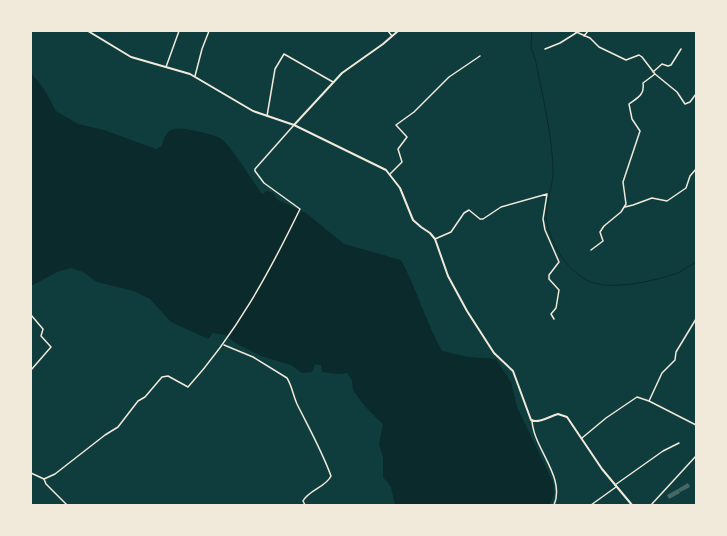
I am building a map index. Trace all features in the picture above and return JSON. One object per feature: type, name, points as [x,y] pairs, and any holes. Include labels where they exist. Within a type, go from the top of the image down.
[{"type":"main road","points":[[88,31],[130,57],[166,66],[195,76],[253,111],[294,125],[376,163],[390,174],[400,188],[413,220],[430,233],[435,239],[448,276],[458,296],[494,353],[513,371],[532,420],[535,421],[556,414],[562,414],[567,417],[616,486],[632,505]]},
{"type":"main road","points":[[294,125],[333,82],[398,31]]},
{"type":"street","points":[[166,66],[179,31]]},
{"type":"street","points":[[195,76],[202,49],[209,31]]},
{"type":"street","points":[[388,31],[392,37]]},
{"type":"street","points":[[584,36],[588,31]]},
{"type":"street","points":[[545,49],[560,43],[575,32],[590,38],[599,47],[626,60],[639,55],[655,74],[677,92],[685,104],[690,102],[696,94]]},
{"type":"street","points":[[653,72],[662,64],[668,66],[671,65],[681,49]]},
{"type":"street","points":[[267,116],[274,69],[284,54],[333,82]]},
{"type":"street","points":[[390,174],[402,162],[398,149],[407,137],[396,124],[432,96],[440,84],[480,56]]},
{"type":"street","points":[[625,206],[623,182],[640,132],[632,119],[629,104],[638,98],[644,89],[643,83],[655,74]]},
{"type":"street","points":[[44,479],[56,474],[105,435],[118,427],[138,401],[145,397],[162,377],[168,376],[188,387],[224,345],[269,272],[300,209],[264,183],[255,169],[294,125]]},
{"type":"street","points":[[591,250],[602,242],[600,232],[604,226],[625,206],[633,205],[652,198],[667,201],[686,188],[690,176],[696,169]]},
{"type":"street","points":[[435,239],[451,232],[464,213],[469,210],[480,219],[483,219],[501,207],[547,194],[544,219],[545,230],[559,262],[549,276],[549,279],[559,290],[556,308],[551,314],[554,319]]},
{"type":"street","points":[[31,315],[43,329],[41,336],[51,347],[31,370]]},
{"type":"street","points":[[648,401],[662,373],[675,360],[676,352],[696,319]]},
{"type":"street","points":[[224,345],[265,364],[286,378],[289,382],[296,403],[324,456],[331,476],[325,483],[306,496],[303,501],[306,505]]},
{"type":"street","points":[[582,438],[606,418],[637,397],[696,425]]},
{"type":"street","points":[[532,420],[555,483],[558,495],[554,505]]},
{"type":"street","points":[[591,505],[663,452],[679,443]]},
{"type":"street","points":[[652,505],[696,456]]},
{"type":"street","points":[[31,473],[44,479],[46,484],[68,505]]},
{"type":"water","points":[[31,73],[44,89],[56,111],[78,124],[104,130],[156,149],[162,146],[165,137],[169,132],[176,129],[198,131],[220,138],[236,156],[262,194],[267,191],[273,193],[278,200],[306,213],[344,244],[401,260],[442,351],[468,357],[496,359],[511,382],[517,407],[553,482],[554,494],[550,505],[395,505],[391,487],[383,477],[383,457],[379,444],[383,424],[368,410],[358,397],[347,373],[339,374],[322,372],[321,365],[315,364],[312,372],[302,373],[291,365],[261,356],[237,344],[225,335],[213,333],[208,339],[171,322],[150,299],[134,291],[97,282],[83,272],[71,268],[59,271],[31,286]]},
{"type":"building","points":[[688,483],[690,487],[680,492],[678,489]]},
{"type":"building","points":[[678,489],[680,493],[669,499],[667,495]]},
{"type":"waterway","points":[[532,31],[531,48],[535,58],[546,112],[553,166],[546,216],[549,232],[562,258],[583,278],[591,282],[611,285],[635,284],[669,276],[678,273],[696,262]]}]
